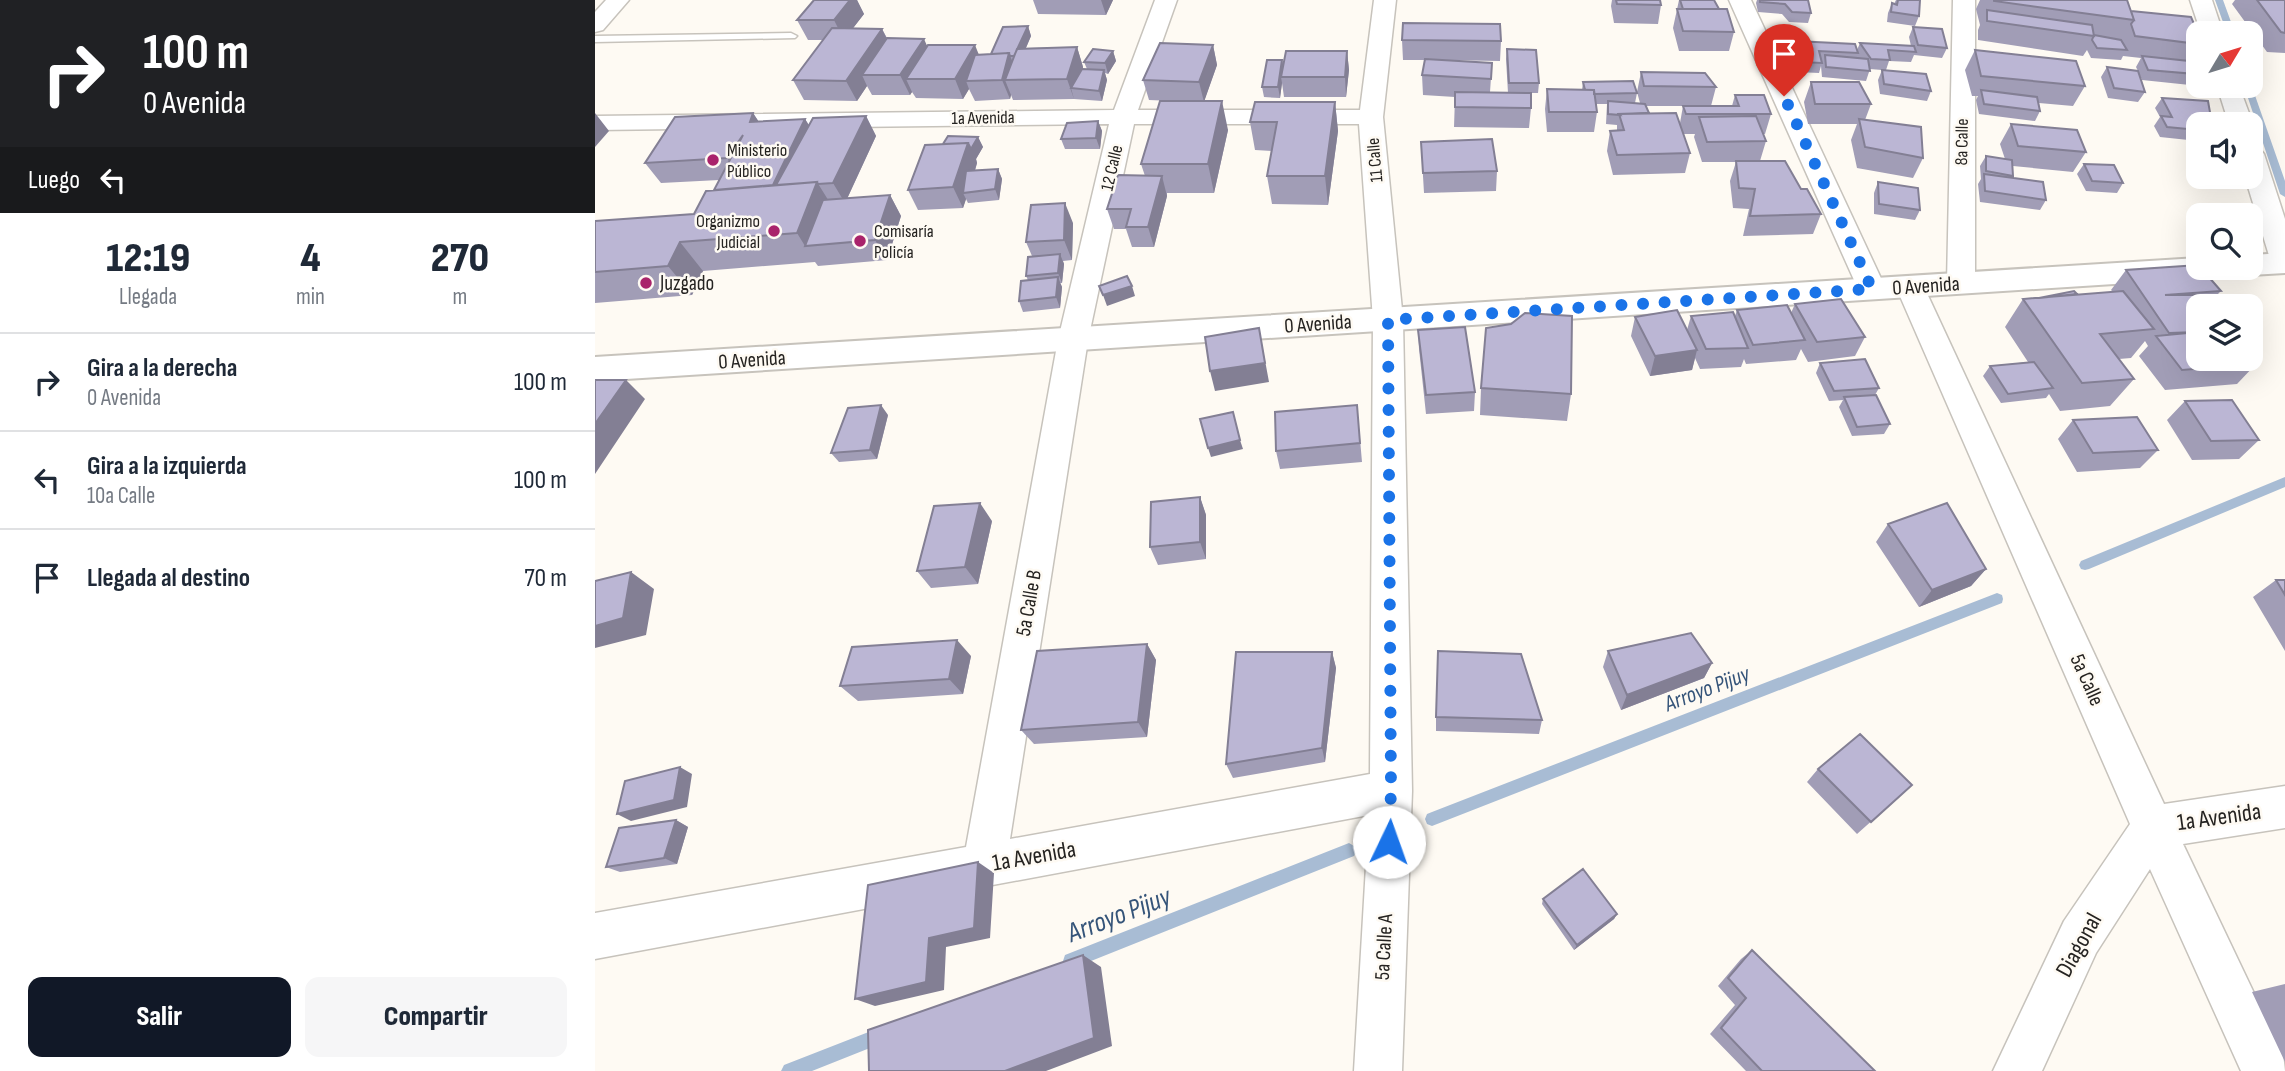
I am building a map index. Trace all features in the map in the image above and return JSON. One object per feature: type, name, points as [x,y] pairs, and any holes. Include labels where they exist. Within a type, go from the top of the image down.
[{"type":"street","points":[[595,24],[618,0]]},
{"type":"street","name":"12 Calle","points":[[1073,340],[1123,117],[1166,0]]},
{"type":"street","name":"11 Calle","points":[[1385,0],[1371,117],[1388,320]]},
{"type":"street","points":[[1740,0],[1872,289]]},
{"type":"street","name":"8a Calle","points":[[1961,283],[1964,0]]},
{"type":"street","points":[[2201,0],[2208,21]]},
{"type":"street","name":"1a Avenida","points":[[595,123],[1371,117]]},
{"type":"street","points":[[2262,189],[2285,262],[2263,264]]},
{"type":"street","name":"0 Avenida","points":[[595,369],[2186,269]]},
{"type":"street","name":"5a Calle","points":[[1910,287],[2266,1071]]},
{"type":"street","name":"5a Calle A","points":[[1378,1071],[1391,791],[1388,320]]},
{"type":"street","name":"5a Calle B","points":[[984,865],[1073,340]]},
{"type":"street","name":"1a Avenida","points":[[595,936],[1391,791]]},
{"type":"street","name":"1a Avenida","points":[[2153,827],[2285,807]]},
{"type":"street","name":"Diagonal","points":[[2017,1071],[2080,937],[2153,827]]},
{"type":"lane","points":[[595,39],[791,36]]},
{"type":"building","points":[[814,0],[850,0],[834,20],[797,20]]},
{"type":"building","points":[[1616,0],[1660,0],[1661,5],[1617,4]]},
{"type":"building","points":[[1680,0],[1714,0],[1719,9],[1683,9]]},
{"type":"building","points":[[1760,0],[1808,0],[1811,13],[1792,12],[1785,4]]},
{"type":"building","points":[[1898,0],[1920,0],[1919,16],[1891,12],[1892,3],[1897,5]]},
{"type":"building","points":[[2127,0],[2134,20],[1994,1]]},
{"type":"building","points":[[2257,0],[2285,0],[2285,33],[2281,32]]},
{"type":"building","points":[[1677,9],[1727,9],[1734,32],[1683,31]]},
{"type":"building","points":[[1987,10],[2092,25],[2094,36],[1987,21]]},
{"type":"building","points":[[2131,11],[2191,17],[2193,21],[2186,21],[2186,42],[2135,36],[2131,24],[2134,20]]},
{"type":"building","points":[[1403,23],[1500,24],[1501,41],[1402,40]]},
{"type":"building","points":[[1028,26],[1014,56],[1009,53],[991,54],[1003,27]]},
{"type":"building","points":[[1913,27],[1942,29],[1947,48],[1918,45]]},
{"type":"building","points":[[832,28],[882,29],[846,81],[793,80]]},
{"type":"building","points":[[2094,35],[2121,40],[2127,50],[2097,48],[2092,40]]},
{"type":"building","points":[[887,38],[924,39],[900,75],[862,75]]},
{"type":"building","points":[[1795,41],[1855,44],[1858,53],[1819,51],[1822,63],[1801,62]]},
{"type":"building","points":[[1160,43],[1213,45],[1199,82],[1143,80]]},
{"type":"building","points":[[1860,43],[1914,46],[1916,52],[1888,50],[1890,60],[1871,59]]},
{"type":"building","points":[[928,45],[975,45],[955,79],[906,79]]},
{"type":"building","points":[[1077,47],[1067,79],[1005,80],[1017,49]]},
{"type":"building","points":[[1093,49],[1113,51],[1105,63],[1084,62]]},
{"type":"building","points":[[1507,49],[1536,50],[1539,83],[1509,83]]},
{"type":"building","points":[[1975,50],[2076,61],[2085,86],[1981,76]]},
{"type":"building","points":[[1286,51],[1347,51],[1345,77],[1281,77]]},
{"type":"building","points":[[1009,53],[1002,80],[966,81],[975,55]]},
{"type":"building","points":[[1825,55],[1868,59],[1870,71],[1826,67]]},
{"type":"building","points":[[2142,56],[2186,61],[2186,73],[2148,70]]},
{"type":"building","points":[[1425,59],[1492,63],[1491,79],[1422,75]]},
{"type":"building","points":[[1267,60],[1282,60],[1278,87],[1262,87]]},
{"type":"building","points":[[2107,67],[2138,71],[2145,92],[2114,88]]},
{"type":"building","points":[[1082,69],[1104,70],[1099,91],[1071,88]]},
{"type":"building","points":[[1882,70],[1926,74],[1931,91],[1884,84]]},
{"type":"building","points":[[1641,72],[1705,73],[1716,87],[1644,86]]},
{"type":"building","points":[[1633,81],[1637,93],[1594,94],[1594,90],[1585,90],[1583,82]]},
{"type":"building","points":[[1811,82],[1859,82],[1871,104],[1815,104]]},
{"type":"building","points":[[1547,89],[1594,90],[1597,112],[1549,112]]},
{"type":"building","points":[[1981,90],[2037,97],[2040,111],[1984,104]]},
{"type":"building","points":[[1455,92],[1531,93],[1531,108],[1455,107]]},
{"type":"building","points":[[1735,95],[1764,95],[1771,114],[1686,114],[1683,106],[1739,106]]},
{"type":"building","points":[[2162,98],[2208,101],[2210,112],[2186,112],[2186,129],[2167,127],[2161,116],[2172,117]]},
{"type":"building","points":[[1160,101],[1222,101],[1208,164],[1141,164]]},
{"type":"building","points":[[1608,101],[1645,104],[1649,113],[1608,114]]},
{"type":"building","points":[[1255,102],[1335,102],[1325,176],[1267,176],[1277,122],[1250,122]]},
{"type":"building","points":[[753,113],[750,122],[805,119],[773,185],[714,190],[743,135],[727,158],[645,163],[675,117]]},
{"type":"building","points":[[1676,113],[1690,153],[1617,155],[1610,131],[1624,130],[1619,114]]},
{"type":"building","points":[[866,116],[833,183],[776,185],[813,118]]},
{"type":"building","points":[[1756,116],[1766,141],[1707,142],[1699,117]]},
{"type":"building","points":[[1859,119],[1921,127],[1923,158],[1865,147]]},
{"type":"building","points":[[1098,121],[1096,138],[1061,139],[1067,123]]},
{"type":"building","points":[[2011,124],[2077,130],[2086,152],[2018,146]]},
{"type":"building","points":[[948,136],[978,137],[971,149],[968,143],[943,144]]},
{"type":"building","points":[[1492,139],[1497,171],[1423,173],[1421,142]]},
{"type":"building","points":[[968,143],[953,187],[908,190],[925,145]]},
{"type":"building","points":[[1986,156],[2012,160],[2013,176],[1986,171]]},
{"type":"building","points":[[1736,161],[1785,161],[1801,189],[1807,189],[1821,214],[1750,216],[1755,189],[1739,188]]},
{"type":"building","points":[[2084,164],[2114,165],[2123,183],[2092,181]]},
{"type":"building","points":[[998,169],[995,189],[963,193],[966,171]]},
{"type":"building","points":[[1984,174],[2043,182],[2046,200],[1985,191]]},
{"type":"building","points":[[1118,175],[1162,176],[1148,227],[1126,227],[1131,209],[1107,209]]},
{"type":"building","points":[[817,182],[797,233],[680,242],[668,266],[595,272],[595,221],[694,214],[706,191]]},
{"type":"building","points":[[1878,182],[1918,188],[1920,210],[1879,204]]},
{"type":"building","points":[[890,195],[875,240],[805,246],[823,200]]},
{"type":"building","points":[[1065,203],[1064,240],[1026,242],[1031,205]]},
{"type":"building","points":[[1060,254],[1058,273],[1026,276],[1028,257]]},
{"type":"building","points":[[2186,266],[2186,280],[2211,280],[2221,291],[2165,295],[2186,295],[2186,332],[2169,333],[2126,270]]},
{"type":"building","points":[[1127,276],[1132,286],[1103,295],[1099,286]]},
{"type":"building","points":[[1058,277],[1056,297],[1019,301],[1021,281]]},
{"type":"building","points":[[2074,291],[2077,294],[2039,298]]},
{"type":"building","points":[[2123,291],[2154,329],[2100,334],[2134,379],[2082,383],[2023,299]]},
{"type":"building","points":[[1841,299],[1865,337],[1817,342],[1795,304]]},
{"type":"building","points":[[1787,305],[1805,340],[1753,345],[1737,310]]},
{"type":"building","points":[[1677,310],[1697,350],[1655,356],[1635,317]]},
{"type":"building","points":[[1733,312],[1748,348],[1706,349],[1691,316]]},
{"type":"building","points":[[1525,313],[1572,316],[1571,394],[1481,388],[1486,328],[1511,324]]},
{"type":"building","points":[[1465,327],[1475,392],[1426,395],[1418,330]]},
{"type":"building","points":[[1259,328],[1265,363],[1210,371],[1205,337]]},
{"type":"building","points":[[2186,333],[2186,370],[2182,370],[2156,336]]},
{"type":"building","points":[[1865,359],[1879,388],[1834,391],[1820,363]]},
{"type":"building","points":[[2034,362],[2053,388],[2008,394],[1990,366]]},
{"type":"building","points":[[595,380],[626,380],[595,424]]},
{"type":"building","points":[[1876,395],[1890,424],[1857,427],[1844,397]]},
{"type":"building","points":[[2232,400],[2259,440],[2211,441],[2185,401]]},
{"type":"building","points":[[881,405],[870,450],[831,453],[848,408]]},
{"type":"building","points":[[1357,405],[1360,443],[1276,451],[1275,412]]},
{"type":"building","points":[[1233,412],[1240,440],[1208,448],[1200,419]]},
{"type":"building","points":[[2137,417],[2158,450],[2093,453],[2073,420]]},
{"type":"building","points":[[1200,497],[1200,542],[1150,547],[1151,502]]},
{"type":"building","points":[[980,503],[965,567],[917,571],[934,506]]},
{"type":"building","points":[[1947,503],[1986,569],[1932,590],[1888,524]]},
{"type":"building","points":[[631,572],[623,618],[595,626],[595,581]]},
{"type":"building","points":[[2276,580],[2285,580],[2285,595]]},
{"type":"building","points":[[1691,633],[1712,663],[1627,695],[1608,651]]},
{"type":"building","points":[[957,640],[949,679],[840,686],[852,647]]},
{"type":"building","points":[[1147,644],[1138,722],[1021,730],[1037,651]]},
{"type":"building","points":[[1438,651],[1521,654],[1542,720],[1436,717]]},
{"type":"building","points":[[1236,652],[1332,652],[1322,748],[1226,764]]},
{"type":"building","points":[[1860,734],[1912,785],[1871,822],[1818,769]]},
{"type":"building","points":[[680,767],[674,800],[617,814],[625,781]]},
{"type":"building","points":[[676,820],[664,858],[606,867],[619,828]]},
{"type":"building","points":[[978,862],[974,928],[929,938],[926,982],[855,999],[868,885]]},
{"type":"building","points":[[1583,869],[1617,914],[1577,945],[1543,899]]},
{"type":"building","points":[[1752,950],[1875,1071],[1762,1071],[1721,1028],[1746,998],[1728,978]]},
{"type":"building","points":[[1083,955],[1094,1038],[1005,1071],[869,1071],[868,1030]]},
{"type":"waterway","name":"Arroyo Pijuy","points":[[2219,0],[2227,21]]},
{"type":"waterway","name":"Arroyo Pijuy","points":[[2252,98],[2285,194]]},
{"type":"waterway","name":"Arroyo Pijuy","points":[[2085,565],[2285,482]]},
{"type":"waterway","name":"Arroyo Pijuy","points":[[1432,819],[1997,599]]},
{"type":"waterway","name":"Arroyo Pijuy","points":[[1071,961],[1349,851]]},
{"type":"waterway","name":"Arroyo Pijuy","points":[[790,1071],[884,1034]]},
{"type":"place","name":"Ministerio Público","points":[[713,160]]},
{"type":"place","name":"Organizmo Judicial","points":[[774,231]]},
{"type":"place","name":"Comisaría Policía","points":[[860,241]]},
{"type":"place","name":"Juzgado","points":[[646,283]]},
{"type":"route","points":[[1389,842],[1388,320],[1872,289],[1784,96]]}]
